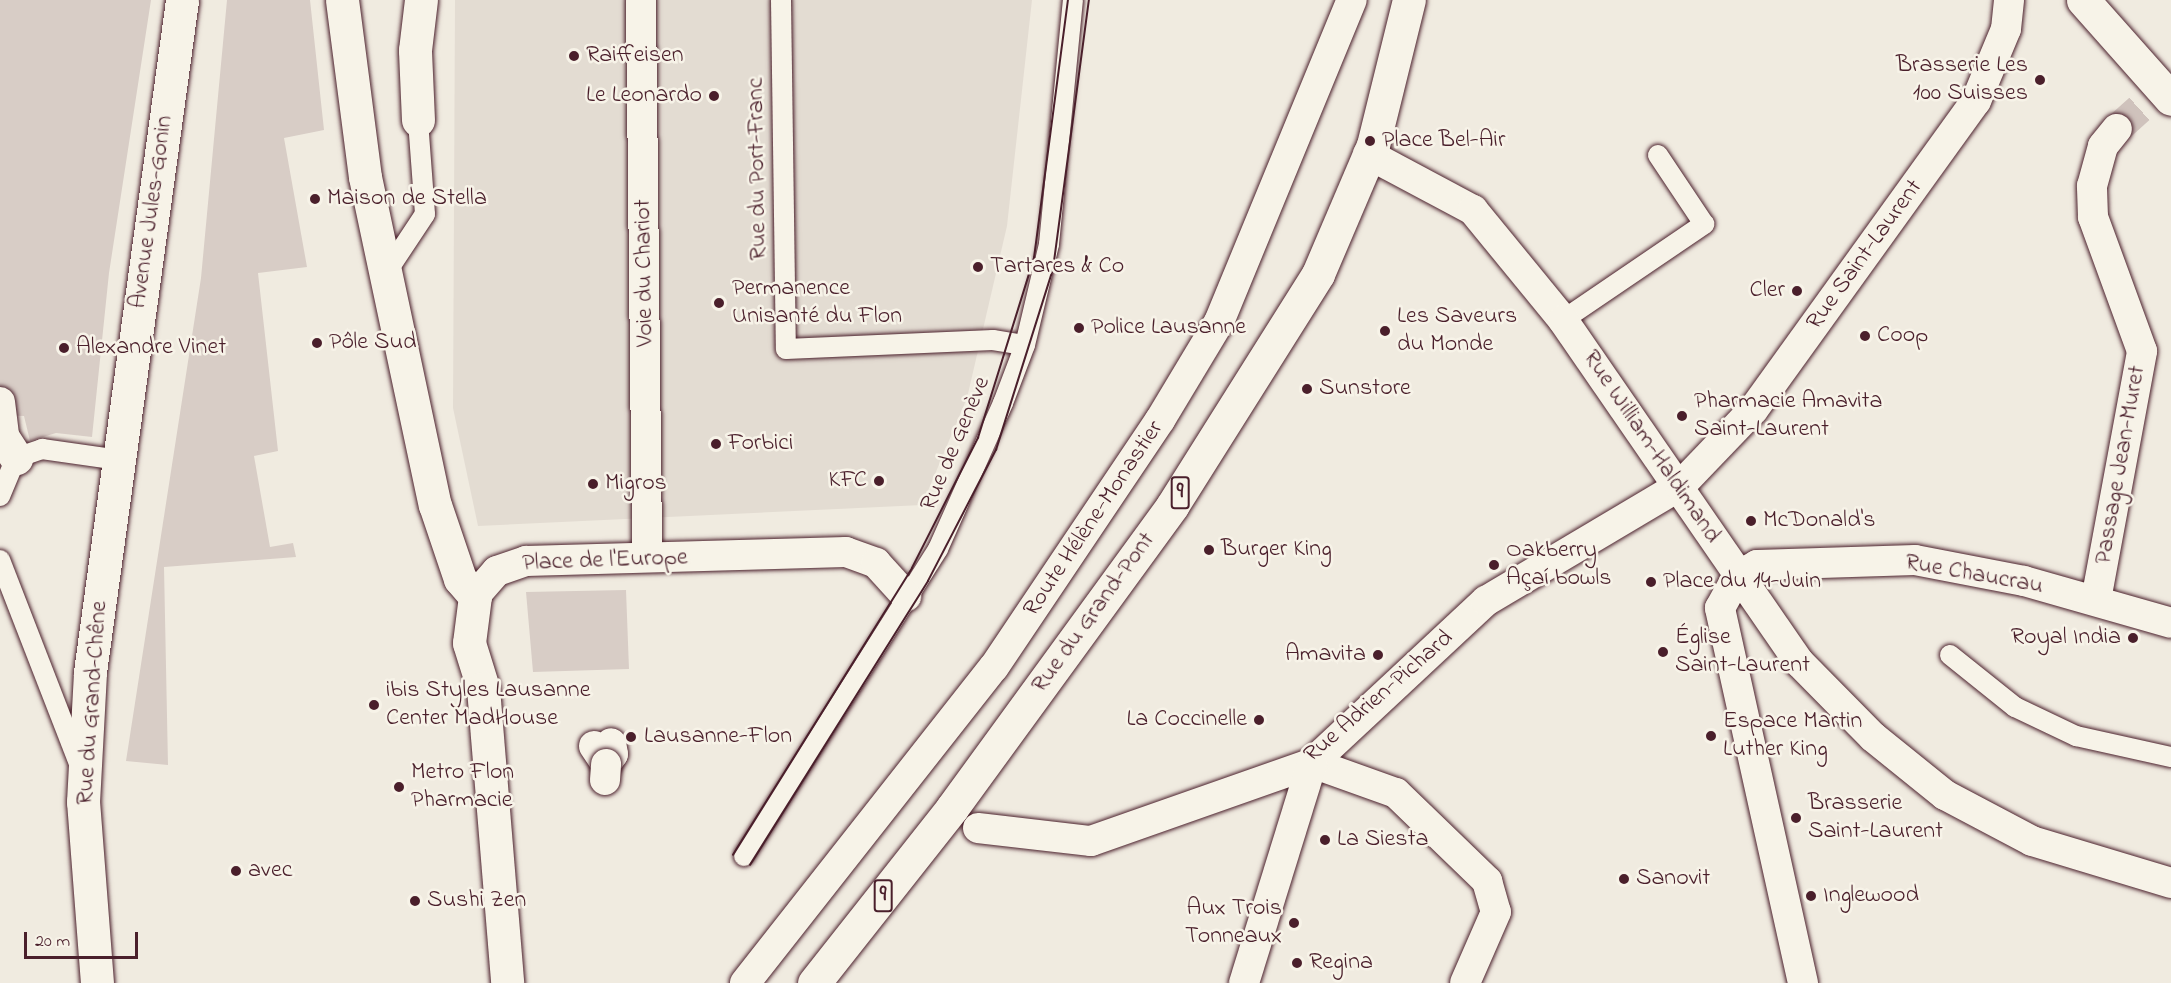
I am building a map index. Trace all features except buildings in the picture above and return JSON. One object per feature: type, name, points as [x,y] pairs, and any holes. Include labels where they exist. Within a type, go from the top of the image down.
[{"type":"main road","name":"Avenue Jules-Gonin","points":[[119,460],[182,0]]},
{"type":"main road","points":[[342,0],[365,177],[388,270],[435,505],[460,579],[475,596],[469,643],[483,688],[507,983]]},
{"type":"main road","points":[[418,120],[415,50],[421,0]]},
{"type":"main road","name":"9","points":[[1368,154],[1394,76],[1409,0]]},
{"type":"main road","points":[[2083,0],[2162,93]]},
{"type":"main road","name":"Rue du Grand-Pont","points":[[814,983],[952,808],[1172,506],[1275,346],[1318,274],[1368,154]]},
{"type":"main road","name":"Rue du Grand-Chêne","points":[[97,983],[82,772],[119,460]]},
{"type":"street","name":"Voie du Chariot","points":[[641,0],[647,545]]},
{"type":"street","name":"Route Hélène-Monastier","points":[[744,983],[994,667],[1160,420],[1219,322],[1352,0]]},
{"type":"street","name":"Rue Saint-Laurent","points":[[1680,486],[1753,410],[1976,101],[2006,29],[2009,0]]},
{"type":"street","name":"Passage Jean-Muret","points":[[2096,600],[2142,351],[2093,217],[2092,186],[2103,146],[2117,129]]},
{"type":"street","name":"Rue William-Haldimand","points":[[1368,154],[1473,210],[1563,320],[1680,486],[1738,576],[1799,662],[1873,737],[1946,795],[2032,841],[2171,883]]},
{"type":"street","name":"Rue Adrien-Pichard","points":[[978,828],[1091,841],[1312,763],[1486,601],[1680,486]]},
{"type":"street","name":"Place de l'Europe","points":[[475,596],[497,571],[526,561],[846,552],[876,563],[906,596]]},
{"type":"street","name":"Rue Chaucrau","points":[[1738,576],[1757,565],[1915,560],[2096,600],[2171,623]]},
{"type":"street","points":[[1738,576],[1720,608],[1803,983]]},
{"type":"street","points":[[1244,983],[1312,763],[1396,794],[1486,880],[1496,912],[1465,983]]},
{"type":"lane","name":"Rue du Port-Franc","points":[[781,0],[786,349],[993,340],[1025,345]]},
{"type":"lane","name":"Rue de Genève","points":[[744,856],[906,596],[938,549],[1025,345],[1060,167],[1073,0]]},
{"type":"lane","points":[[388,270],[425,214],[418,120]]},
{"type":"lane","points":[[1563,320],[1704,225],[1658,155]]},
{"type":"lane","points":[[0,496],[5,431],[42,449],[119,460]]},
{"type":"lane","points":[[0,560],[82,772]]},
{"type":"lane","points":[[1950,655],[2015,707],[2076,736],[2171,757]]},
{"type":"shaded area","points":[[0,0],[151,0],[109,273],[92,437],[56,433],[30,441],[24,416],[0,415]]},
{"type":"shaded area","points":[[227,0],[310,0],[324,130],[284,138],[307,267],[258,273],[278,451],[254,456],[270,547],[293,543],[296,557],[164,567],[168,765],[126,761],[201,278]]},
{"type":"shaded area","points":[[455,0],[1032,0],[1007,226],[967,398],[922,505],[478,526],[453,408]]},
{"type":"shaded area","points":[[626,590],[629,669],[533,672],[526,592]]},
{"type":"tunnel","points":[[2117,129],[2145,104]]},
{"type":"tram line","points":[[733,855],[912,568],[978,438],[1034,258],[1068,0]]},
{"type":"tram line","points":[[750,865],[928,581],[996,450],[1053,269],[1089,0]]},
{"type":"place","name":"Raiffeisen","points":[[574,56]]},
{"type":"place","name":"Brasserie Les 100 Suisses","points":[[2040,80]]},
{"type":"place","name":"Le Leonardo","points":[[714,96]]},
{"type":"place","name":"Place Bel-Air","points":[[1370,141]]},
{"type":"place","name":"Maison de Stella","points":[[315,199]]},
{"type":"place","name":"Tartares & Co","points":[[978,267]]},
{"type":"place","name":"Cler","points":[[1797,291]]},
{"type":"place","name":"Permanence Unisanté du Flon","points":[[719,303]]},
{"type":"place","name":"Police Lausanne","points":[[1079,328]]},
{"type":"place","name":"Les Saveurs du Monde","points":[[1385,331]]},
{"type":"place","name":"Coop","points":[[1865,336]]},
{"type":"place","name":"Pôle Sud","points":[[317,343]]},
{"type":"place","name":"Alexandre Vinet","points":[[64,348]]},
{"type":"place","name":"Sunstore","points":[[1307,389]]},
{"type":"place","name":"Pharmacie Amavita Saint-Laurent","points":[[1682,416]]},
{"type":"place","name":"Forbici","points":[[716,444]]},
{"type":"place","name":"KFC","points":[[879,481]]},
{"type":"place","name":"Migros","points":[[593,484]]},
{"type":"place","name":"McDonald's","points":[[1751,521]]},
{"type":"place","name":"Burger King","points":[[1209,550]]},
{"type":"place","name":"Oakberry Açaí bowls","points":[[1494,565]]},
{"type":"place","name":"Place du 14-Juin","points":[[1651,582]]},
{"type":"place","name":"Royal India","points":[[2133,638]]},
{"type":"place","name":"Église Saint-Laurent","points":[[1663,652]]},
{"type":"place","name":"Amavita","points":[[1378,655]]},
{"type":"place","name":"ibis Styles Lausanne Center MadHouse","points":[[374,705]]},
{"type":"place","name":"La Coccinelle","points":[[1259,720]]},
{"type":"place","name":"Espace Martin Luther King","points":[[1711,736]]},
{"type":"place","name":"Lausanne-Flon","points":[[631,737]]},
{"type":"place","name":"Metro Flon Pharmacie","points":[[399,787]]},
{"type":"place","name":"Brasserie Saint-Laurent","points":[[1796,818]]},
{"type":"place","name":"La Siesta","points":[[1325,840]]},
{"type":"place","name":"avec","points":[[236,871]]},
{"type":"place","name":"Sanovit","points":[[1624,879]]},
{"type":"place","name":"Inglewood","points":[[1811,896]]},
{"type":"place","name":"Sushi Zen","points":[[415,901]]},
{"type":"place","name":"Aux Trois Tonneaux","points":[[1294,923]]},
{"type":"place","name":"Regina","points":[[1297,963]]}]
